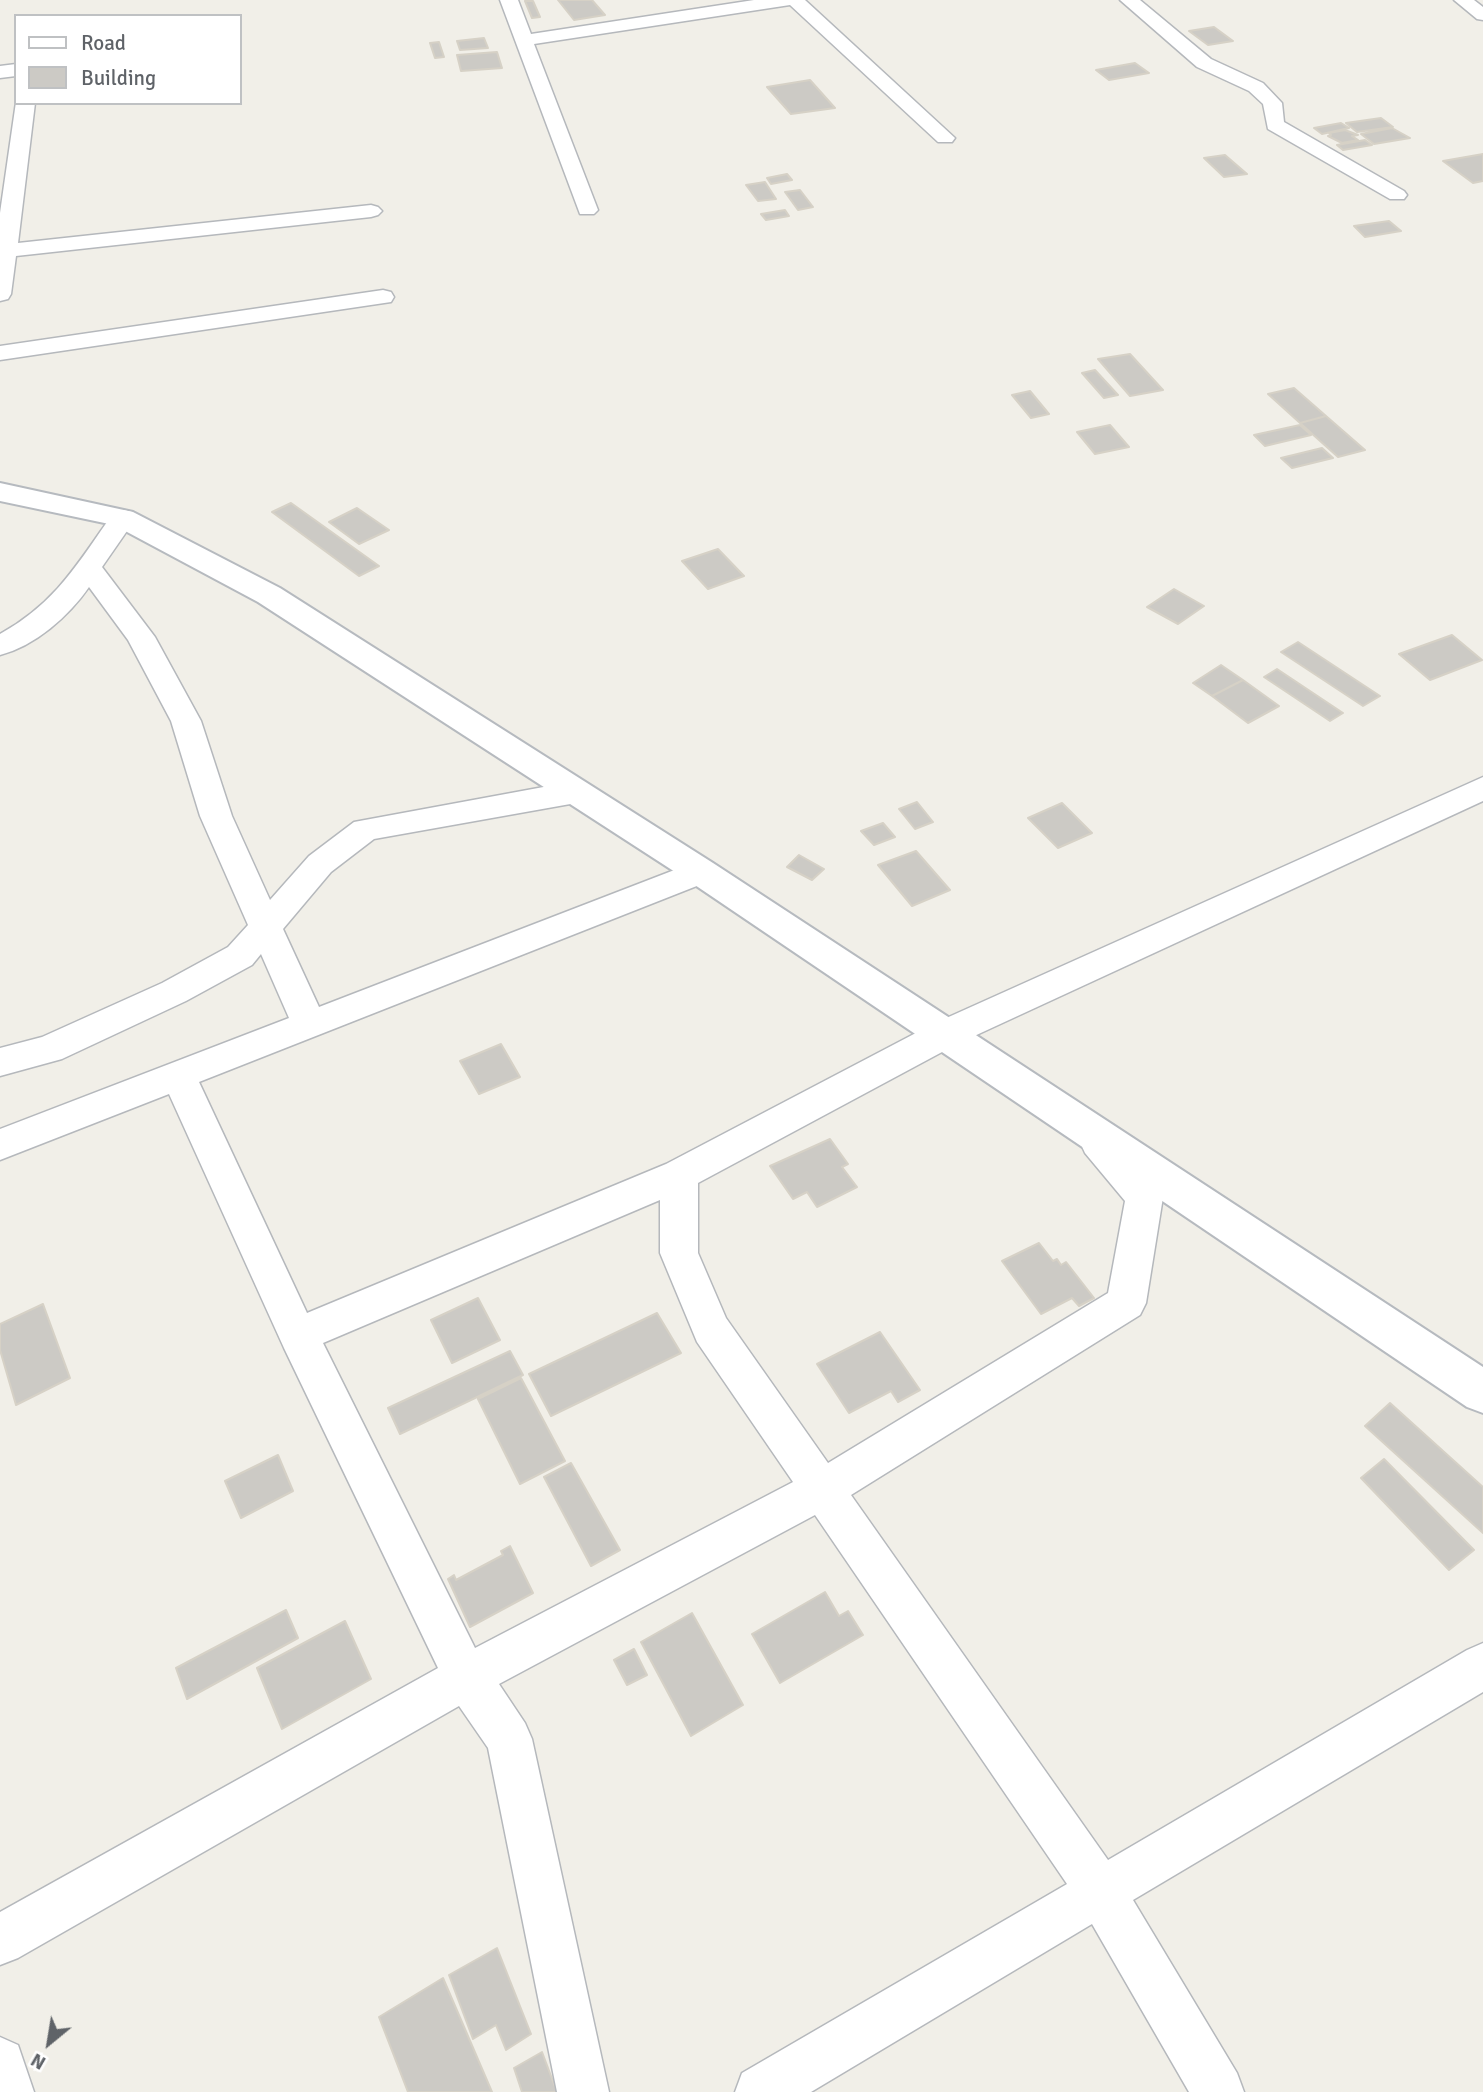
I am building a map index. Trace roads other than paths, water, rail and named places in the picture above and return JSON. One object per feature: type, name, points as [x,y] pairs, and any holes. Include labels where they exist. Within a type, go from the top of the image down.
[{"type":"street","points":[[509,0],[586,210]]},
{"type":"street","points":[[525,40],[789,0]]},
{"type":"street","points":[[794,0],[945,138]]},
{"type":"street","points":[[1129,0],[1204,63],[1256,87],[1272,103],[1275,125],[1397,195]]},
{"type":"street","points":[[1463,0],[1483,15]]},
{"type":"street","points":[[0,294],[3,251],[25,105]]},
{"type":"street","points":[[3,251],[371,211]]},
{"type":"street","points":[[0,353],[383,297]]},
{"type":"street","points":[[0,492],[123,518],[269,595],[701,872],[1483,1392]]},
{"type":"street","points":[[0,646],[34,627],[59,604],[123,518]]},
{"type":"street","points":[[88,567],[141,636],[186,721],[216,816],[310,1026]]},
{"type":"street","points":[[298,1335],[679,1175],[945,1034],[1483,788]]},
{"type":"street","points":[[0,1062],[50,1049],[174,992],[240,956],[320,864],[365,830],[576,792]]},
{"type":"street","points":[[0,1145],[701,872]]},
{"type":"street","points":[[178,1077],[298,1335],[466,1677],[509,1739],[583,2092]]},
{"type":"street","points":[[0,1940],[466,1677],[822,1489],[1126,1303],[1144,1197],[1085,1126]]},
{"type":"street","points":[[679,1175],[679,1253],[711,1329],[1100,1890],[1218,2092]]},
{"type":"street","points":[[761,2092],[1100,1890],[1478,1679]]},
{"type":"street","points":[[0,2063],[8,2092]]}]
